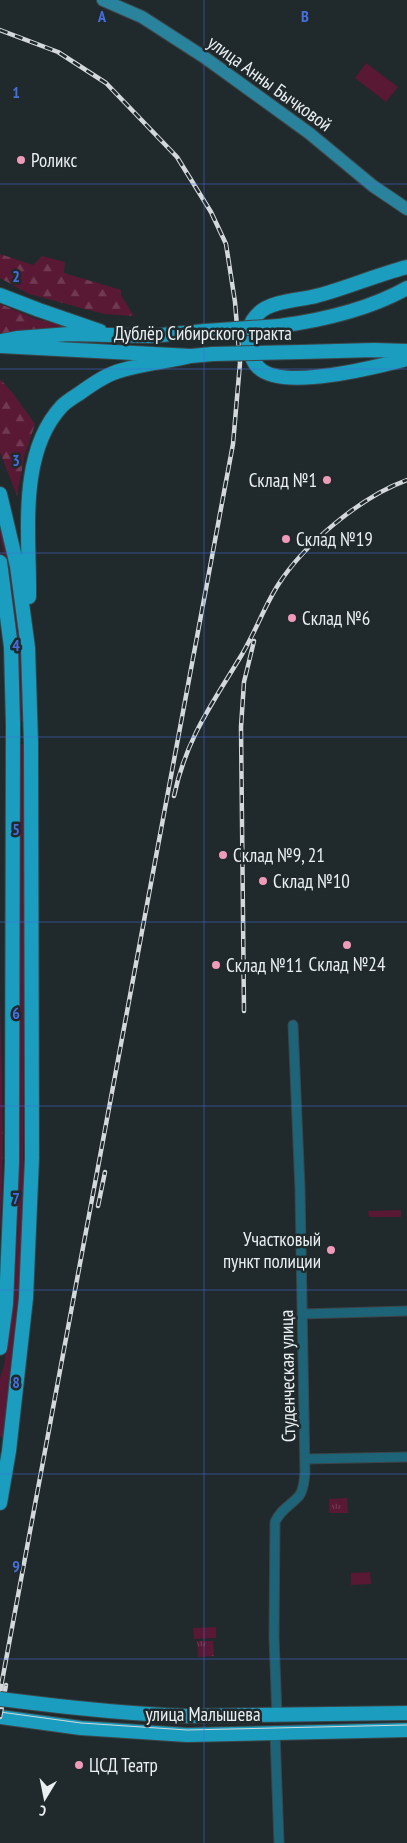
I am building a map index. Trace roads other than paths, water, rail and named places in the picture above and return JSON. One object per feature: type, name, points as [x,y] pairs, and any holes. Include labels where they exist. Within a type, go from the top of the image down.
[{"type":"main road","points":[[407,267],[316,296],[282,302],[260,311],[250,325],[248,335],[253,361],[259,369],[272,376],[282,378],[295,379],[358,370],[407,359]]},
{"type":"main road","name":"Дублёр Сибирского тракта","points":[[0,341],[69,334],[151,336],[279,326],[320,320],[392,296],[407,288]]},
{"type":"main road","name":"Дублёр Сибирского тракта","points":[[0,295],[111,335]]},
{"type":"main road","name":"Дублёр Сибирского тракта","points":[[0,346],[191,356],[374,350],[407,351]]},
{"type":"main road","points":[[0,1503],[6,1469],[26,1298],[31,1198],[31,743],[28,648],[29,502],[31,475],[38,448],[53,418],[62,405],[87,387],[114,373],[134,367],[191,356]]},
{"type":"main road","points":[[0,494],[17,566],[28,648]]},
{"type":"main road","points":[[0,562],[11,647],[13,724],[12,1163],[6,1304],[0,1348]]},
{"type":"main road","points":[[0,1450],[6,1460],[6,1469]]},
{"type":"main road","name":"улица Малышева","points":[[0,1699],[134,1715],[276,1716],[407,1713]]},
{"type":"main road","name":"улица Малышева","points":[[0,1717],[90,1729],[187,1735],[407,1730]]},
{"type":"street","name":"улица Анны Бычковой","points":[[104,0],[142,17],[204,57],[308,133],[373,186],[407,210]]},
{"type":"street","points":[[0,622],[11,647]]},
{"type":"street","name":"Студенческая улица","points":[[276,1716],[274,1522],[279,1514],[299,1496],[306,1473],[300,1189],[293,1025]]},
{"type":"street","points":[[302,1314],[407,1311]]},
{"type":"street","points":[[305,1459],[407,1457]]},
{"type":"street","points":[[275,1733],[279,1843]]},
{"type":"tram line","points":[[0,1712],[81,1723],[187,1730],[407,1725]]},
{"type":"railway","points":[[0,30],[58,52],[106,83],[177,157],[211,212],[226,244],[235,302],[240,363],[233,444],[0,1692]]},
{"type":"railway","points":[[174,796],[185,757],[201,723],[246,647],[273,593],[289,569],[318,538],[353,509],[390,487],[407,480]]},
{"type":"railway","points":[[244,1011],[241,727],[244,682],[254,641]]},
{"type":"railway","points":[[98,1206],[105,1172]]},
{"type":"railway","points":[[0,1717],[6,1685]]},
{"type":"place","name":"Роликс","points":[[21,160]]},
{"type":"place","name":"Склад №1","points":[[327,480]]},
{"type":"place","name":"Склад №19","points":[[286,539]]},
{"type":"place","name":"Склад №6","points":[[292,618]]},
{"type":"place","name":"Склад №9, 21","points":[[223,855]]},
{"type":"place","name":"Склад №10","points":[[263,881]]},
{"type":"place","name":"Склад №24","points":[[347,945]]},
{"type":"place","name":"Склад №11","points":[[216,965]]},
{"type":"place","name":"Участковый пункт полиции","points":[[331,1250]]},
{"type":"place","name":"ЦСД Театр","points":[[79,1765]]}]
